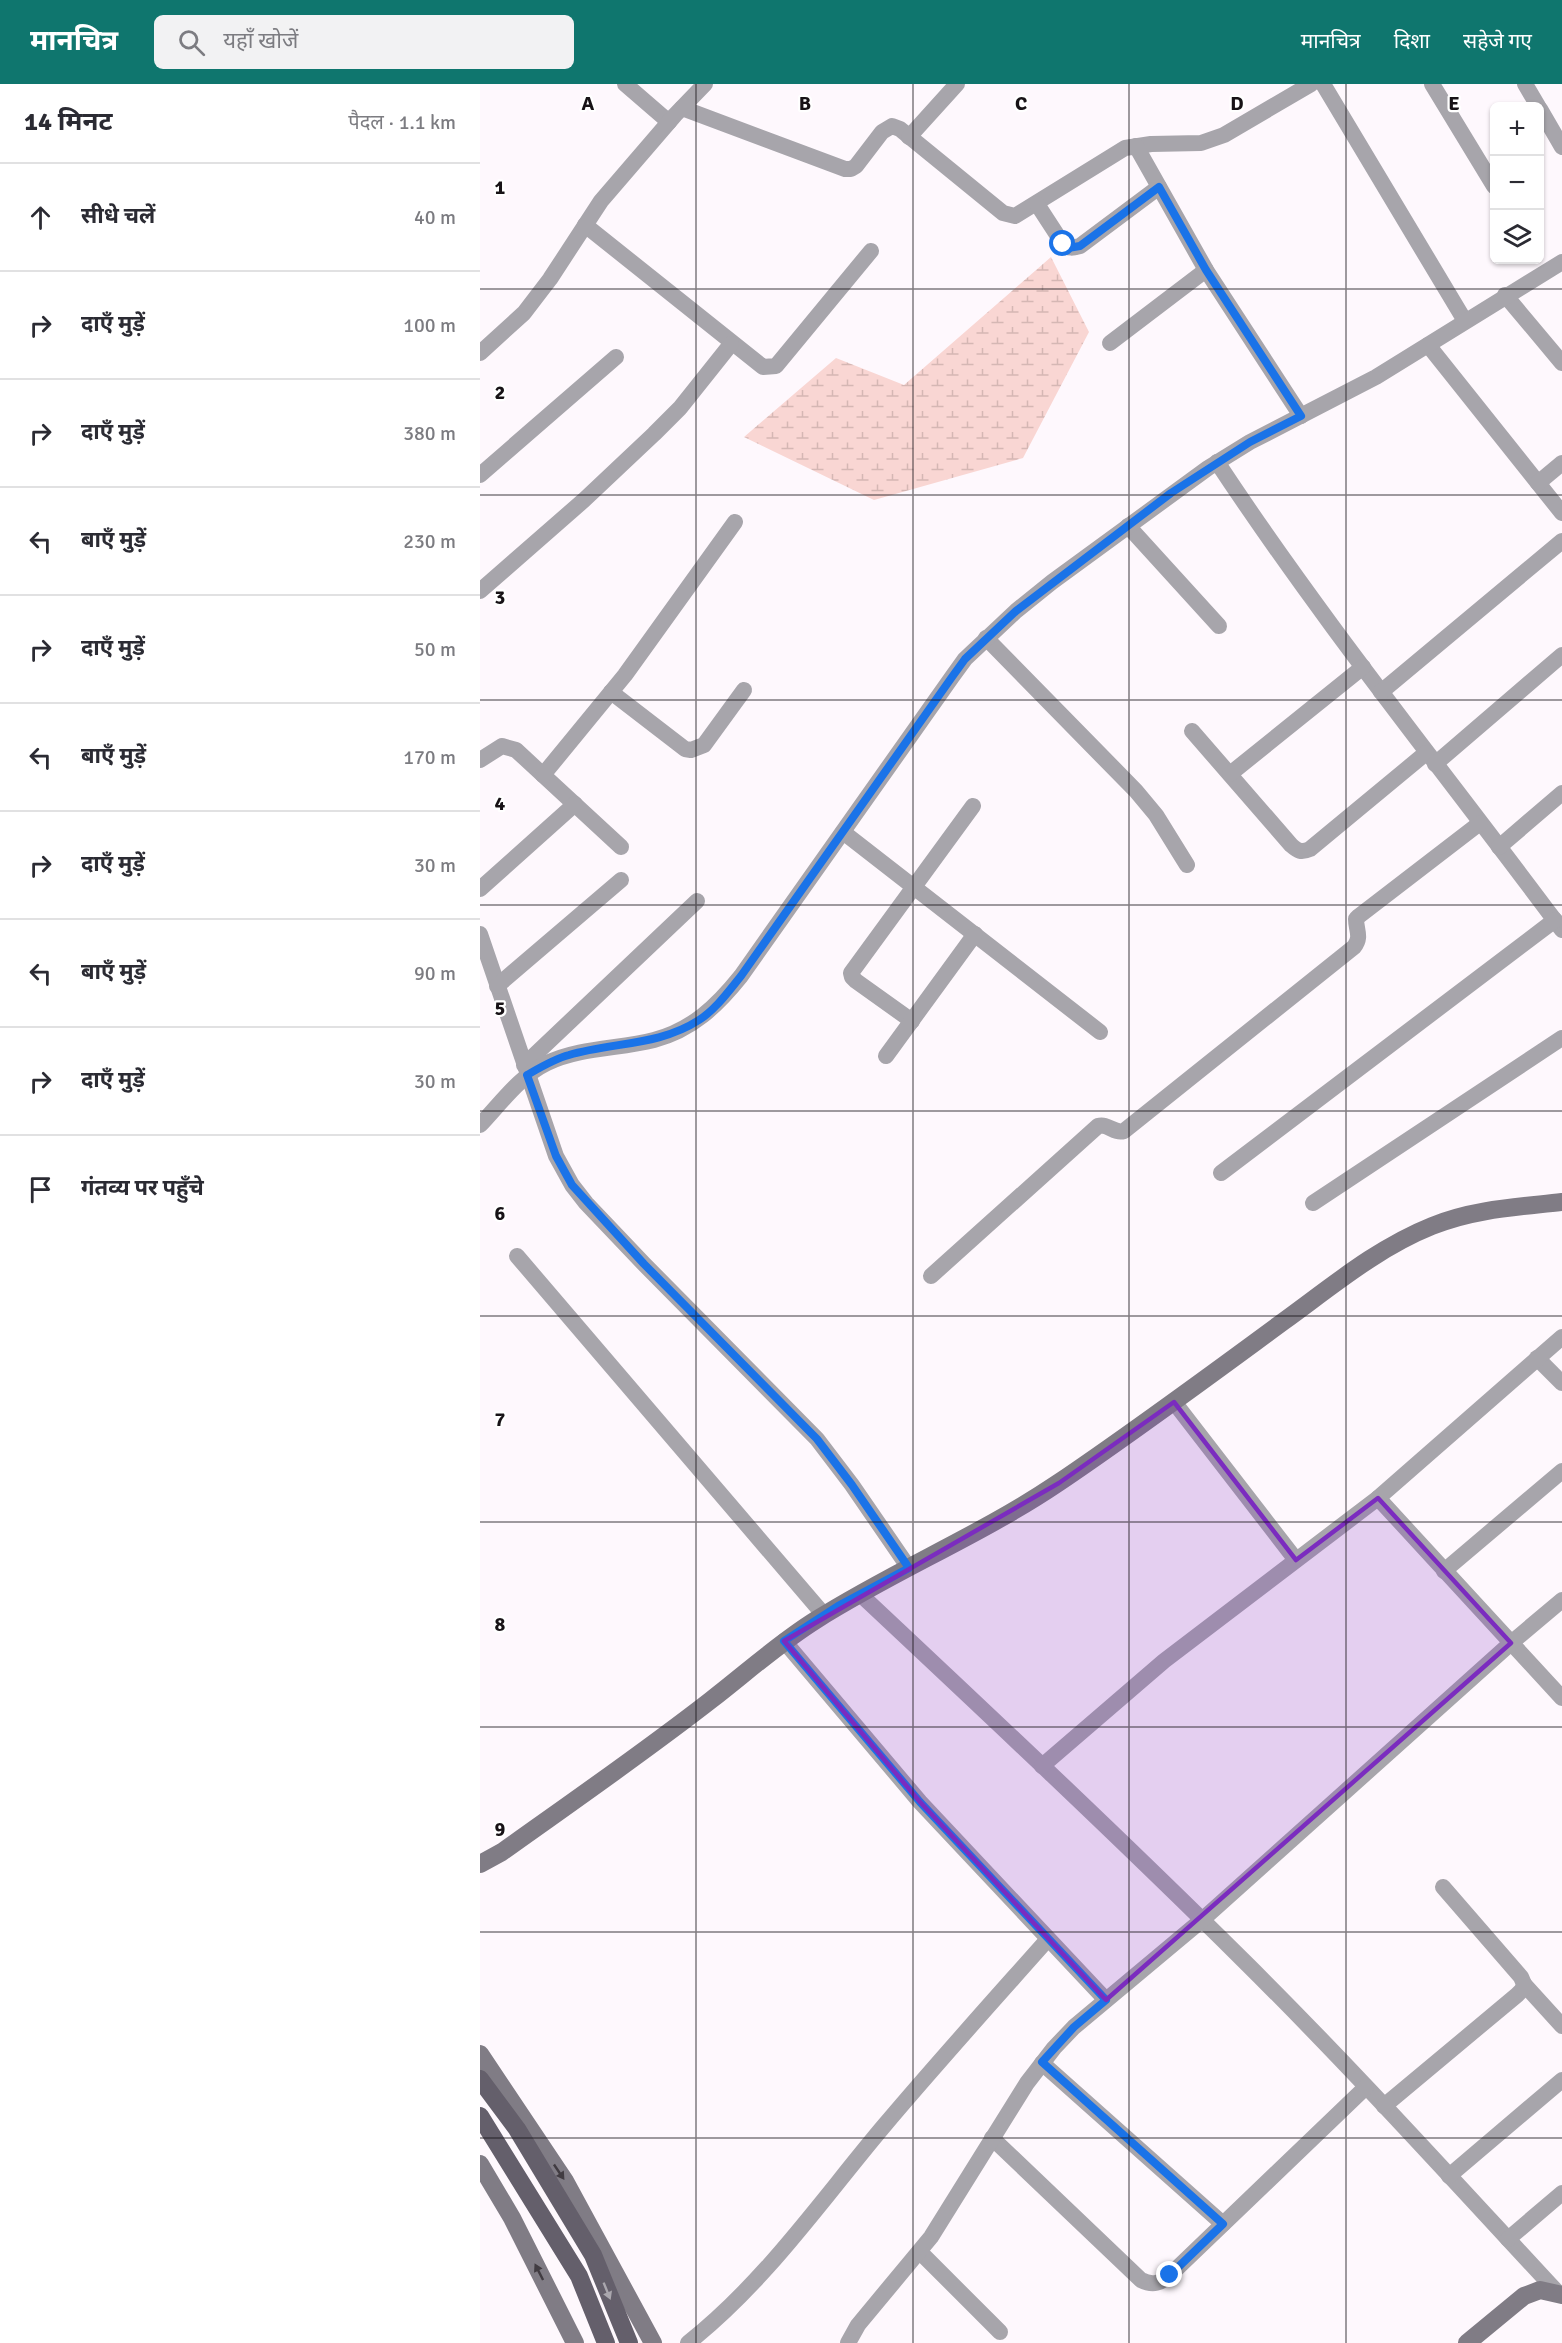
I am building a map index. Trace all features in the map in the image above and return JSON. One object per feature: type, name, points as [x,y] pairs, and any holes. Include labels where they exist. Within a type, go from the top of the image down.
[{"type":"main road","points":[[480,2079],[517,2129],[593,2255],[628,2343]]},
{"type":"main road","points":[[480,2115],[579,2276],[606,2343]]},
{"type":"street","points":[[625,84],[669,122]]},
{"type":"street","points":[[480,353],[524,313],[550,279],[607,194],[705,84]]},
{"type":"street","points":[[909,137],[957,84]]},
{"type":"street","points":[[682,108],[845,169],[856,166],[886,128],[892,126],[909,137],[1003,213],[1015,216],[1114,154],[1136,146],[1188,144],[1213,140],[1311,84]]},
{"type":"street","points":[[1323,84],[1465,321]]},
{"type":"street","points":[[1432,84],[1490,179]]},
{"type":"street","points":[[1525,84],[1536,102]]},
{"type":"street","points":[[1544,116],[1562,147]]},
{"type":"street","points":[[1136,146],[1206,270],[1301,416]]},
{"type":"street","points":[[1037,204],[1063,244],[1068,248],[1073,248],[1080,246],[1159,187]]},
{"type":"street","points":[[585,225],[731,344],[763,367],[776,366],[871,251]]},
{"type":"street","points":[[526,1070],[568,1055],[654,1040],[700,1019],[720,1002],[741,976],[952,677],[986,638],[1052,582],[1171,493],[1217,462],[1376,377],[1505,295],[1542,265],[1562,261]]},
{"type":"street","points":[[1110,343],[1206,270]]},
{"type":"street","points":[[1505,295],[1562,363]]},
{"type":"street","points":[[480,591],[584,500],[654,434],[680,408],[731,344]]},
{"type":"street","points":[[1428,345],[1562,513]]},
{"type":"street","points":[[480,476],[616,357]]},
{"type":"street","points":[[1217,462],[1255,519],[1363,668],[1559,923],[1221,1173]]},
{"type":"street","points":[[1538,483],[1562,463]]},
{"type":"street","points":[[543,775],[611,692],[735,522]]},
{"type":"street","points":[[1128,526],[1219,626]]},
{"type":"street","points":[[1381,692],[1562,541]]},
{"type":"street","points":[[986,638],[1136,791],[1156,815],[1187,865]]},
{"type":"street","points":[[1192,731],[1291,845],[1297,851],[1303,852],[1430,758],[1562,655]]},
{"type":"street","points":[[1230,774],[1363,668]]},
{"type":"street","points":[[611,692],[684,749],[691,750],[704,745],[744,690]]},
{"type":"street","points":[[480,760],[502,746],[516,750],[621,847]]},
{"type":"street","points":[[1499,847],[1562,793]]},
{"type":"street","points":[[480,889],[575,804]]},
{"type":"street","points":[[912,1021],[856,981],[851,973],[973,806]]},
{"type":"street","points":[[931,1276],[1098,1126],[1107,1126],[1116,1132],[1124,1131],[1354,947],[1359,935],[1356,919],[1359,916],[1480,823]]},
{"type":"street","points":[[843,832],[1100,1032]]},
{"type":"street","points":[[497,986],[621,880]]},
{"type":"street","points":[[480,1125],[526,1070],[697,901]]},
{"type":"street","points":[[480,934],[556,1156],[572,1185],[644,1264],[817,1439],[909,1568]]},
{"type":"street","points":[[886,1056],[975,934]]},
{"type":"street","points":[[1313,1203],[1562,1038]]},
{"type":"street","points":[[480,1864],[502,1852],[652,1744],[784,1641],[860,1594],[1021,1507],[1174,1402],[1373,1256],[1434,1225],[1460,1217],[1495,1209],[1562,1202]]},
{"type":"street","points":[[517,1256],[824,1615]]},
{"type":"street","points":[[1042,1766],[1164,1661],[1378,1498],[1562,1337]]},
{"type":"street","points":[[1537,1358],[1562,1383]]},
{"type":"street","points":[[1174,1402],[1296,1560]]},
{"type":"street","points":[[1444,1571],[1562,1471]]},
{"type":"street","points":[[1378,1498],[1562,1698]]},
{"type":"street","points":[[860,1594],[1202,1920],[1366,2087],[1560,2294]]},
{"type":"street","points":[[848,2343],[858,2325],[920,2252],[1042,2062],[1074,2027],[1202,1920],[1562,1600]]},
{"type":"street","points":[[784,1641],[920,1802],[1106,2000]]},
{"type":"street","points":[[1443,1887],[1562,2026]]},
{"type":"street","points":[[688,2343],[718,2319],[757,2281],[799,2233],[883,2127],[1048,1939]]},
{"type":"street","points":[[1384,2106],[1517,1995],[1524,1984]]},
{"type":"street","points":[[480,2054],[565,2181],[653,2343]]},
{"type":"street","points":[[1042,2062],[1223,2224]]},
{"type":"street","points":[[1449,2176],[1562,2080]]},
{"type":"street","points":[[992,2138],[1141,2280],[1148,2283],[1162,2282],[1366,2087]]},
{"type":"street","points":[[480,2164],[512,2218],[575,2343]]},
{"type":"street","points":[[1508,2239],[1562,2193]]},
{"type":"street","points":[[920,2252],[1000,2332]]},
{"type":"street","points":[[1467,2343],[1524,2296],[1540,2290],[1560,2294]]},
{"type":"highlighted area","points":[[1174,1402],[1296,1560],[1378,1498],[1511,1643],[1106,2000],[920,1802],[784,1641],[1059,1483]]},
{"type":"green space","points":[[1051,257],[1089,332],[1023,458],[874,500],[744,437],[836,358],[904,385]]},
{"type":"route","points":[[1063,244],[1068,248],[1080,246],[1159,187],[1206,270],[1301,416],[1250,442],[1171,493],[1016,611],[965,659],[741,976],[720,1002],[700,1019],[678,1031],[654,1040],[568,1055],[547,1063],[527,1075],[556,1156],[572,1185],[644,1264],[817,1439],[909,1568],[838,1606],[784,1641],[920,1802],[1106,2000],[1074,2027],[1042,2062],[1223,2224],[1170,2275]]}]
